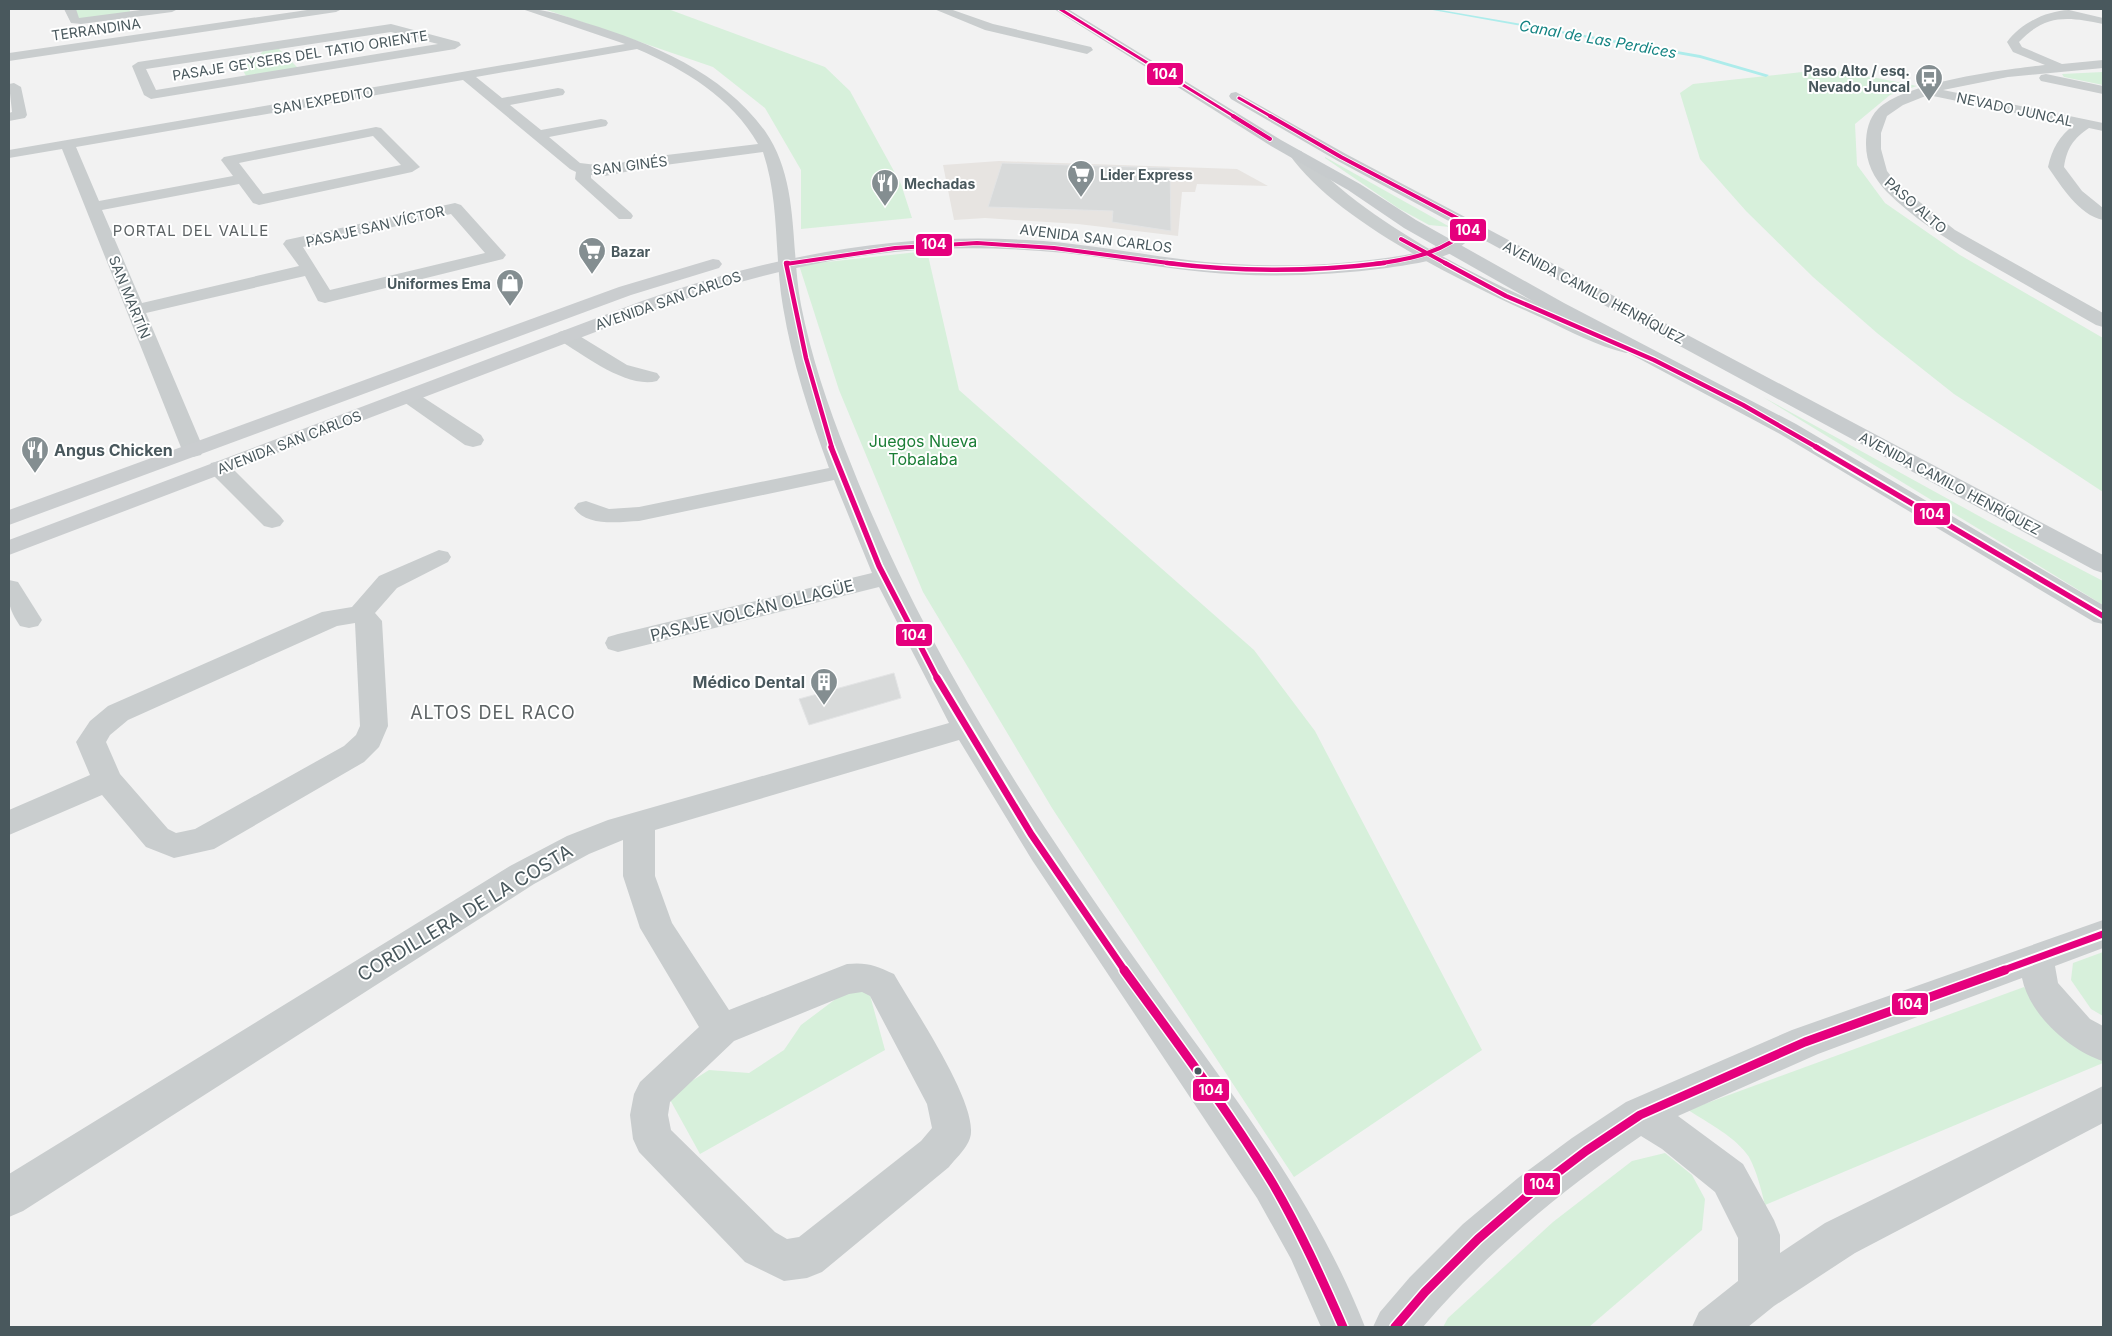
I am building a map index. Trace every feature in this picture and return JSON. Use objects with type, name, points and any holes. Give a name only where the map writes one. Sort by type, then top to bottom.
[{"type":"main road","name":"AVENIDA CAMILO HENRÍQUEZ","points":[[1060,9],[1296,154],[1451,246],[1557,307],[1788,429],[2103,616]]},
{"type":"main road","name":"AVENIDA CAMILO HENRÍQUEZ","points":[[1223,88],[1341,157],[2103,565]]},
{"type":"main road","name":"AVENIDA SAN CARLOS","points":[[780,254],[974,243],[1064,248],[1174,264],[1228,269],[1316,270],[1429,255],[1460,240],[1472,226]]},
{"type":"main road","name":"AVENIDA SAN CARLOS","points":[[9,548],[698,287],[780,254],[887,232],[992,228],[1062,231],[1190,249],[1256,253]]},
{"type":"main road","points":[[1377,245],[1407,242],[1451,246],[1495,257],[1608,319],[1672,346],[1747,374]]},
{"type":"main road","points":[[1309,252],[1319,262],[1320,266],[1316,270]]},
{"type":"main road","name":"AVENIDA SAN CARLOS","points":[[9,518],[625,291],[734,258]]},
{"type":"street","points":[[70,9],[75,20],[81,21],[137,11],[172,9]]},
{"type":"street","name":"TERRANDINA","points":[[9,57],[220,40],[336,9]]},
{"type":"street","points":[[528,9],[637,46],[691,72],[722,94],[748,118],[768,147],[781,185],[780,254],[803,352],[819,409],[842,472],[886,577],[921,648],[966,728],[1075,900],[1260,1166],[1292,1220],[1323,1281],[1343,1327]]},
{"type":"street","points":[[940,9],[989,27],[1087,50]]},
{"type":"street","points":[[2061,68],[2017,49],[2013,42],[2019,33],[2055,16],[2065,14],[2103,21]]},
{"type":"street","name":"PASAJE GEYSERS DEL TATIO ORIENTE","points":[[220,40],[138,66],[151,95],[455,45],[391,28],[283,44]]},
{"type":"street","points":[[220,40],[283,44],[308,69]]},
{"type":"street","points":[[220,40],[244,80]]},
{"type":"street","name":"SAN EXPEDITO","points":[[9,154],[637,46]]},
{"type":"street","name":"PASO ALTO","points":[[2103,64],[2015,72],[1951,83],[1899,101],[1883,112],[1876,120],[1874,148],[1878,170],[1884,178],[1949,234],[2103,321]]},
{"type":"street","points":[[2015,72],[2103,90]]},
{"type":"street","name":"SAN GINÉS","points":[[465,75],[575,166],[585,170],[605,171],[650,162],[768,147]]},
{"type":"street","points":[[9,88],[14,87],[20,115],[9,116]]},
{"type":"street","name":"NEVADO JUNCAL","points":[[1927,91],[2103,127]]},
{"type":"street","points":[[499,103],[558,92]]},
{"type":"street","points":[[538,136],[601,123]]},
{"type":"street","points":[[2086,124],[2066,137],[2058,152],[2056,167],[2070,187],[2090,207],[2103,215]]},
{"type":"street","points":[[376,131],[412,167],[259,200],[243,179],[229,160],[376,131]]},
{"type":"street","name":"SAN MARTÍN","points":[[67,144],[193,450]]},
{"type":"street","name":"AVENIDA CAMILO HENRÍQUEZ","points":[[1296,154],[1337,196],[1429,255],[1542,312],[1644,354]]},
{"type":"street","points":[[585,170],[583,179],[625,216]]},
{"type":"street","points":[[93,207],[243,179]]},
{"type":"street","name":"PASAJE SAN VÍCTOR","points":[[454,208],[497,255],[324,297],[310,269],[292,244],[454,208]]},
{"type":"street","name":"PASAJE SAN VÍCTOR","points":[[135,310],[310,269]]},
{"type":"street","points":[[566,336],[620,369],[650,377]]},
{"type":"street","points":[[408,396],[473,440]]},
{"type":"street","points":[[219,468],[272,521]]},
{"type":"street","points":[[586,508],[607,516],[639,514],[842,472]]},
{"type":"street","points":[[360,614],[369,621],[374,726],[369,740],[354,754],[203,840],[174,846],[157,838],[107,780],[91,742],[100,728],[118,713],[331,618],[360,614],[388,582],[439,557]]},
{"type":"street","name":"PASAJE VOLCÁN OLLAGÜE","points":[[618,643],[886,577]]},
{"type":"street","points":[[9,588],[29,620]]},
{"type":"street","name":"CORDILLERA DE LA COSTA","points":[[9,1197],[522,875],[578,845],[639,823],[966,728]]},
{"type":"street","points":[[9,823],[107,780]]},
{"type":"street","points":[[639,823],[639,876],[657,928],[721,1030]]},
{"type":"street","points":[[1395,1327],[1425,1292],[1478,1239],[1532,1192],[1586,1151],[1640,1115],[1805,1042],[2103,934]]},
{"type":"street","points":[[2036,959],[2042,989],[2077,1030],[2103,1045]]},
{"type":"street","points":[[865,977],[882,985],[946,1101],[952,1133],[935,1154],[807,1256],[784,1260],[760,1247],[653,1139],[649,1115],[653,1094],[721,1030],[847,979],[865,977]]},
{"type":"street","points":[[1714,1327],[1759,1291],[1840,1238],[2103,1104]]},
{"type":"street","points":[[1640,1115],[1676,1136],[1729,1178],[1760,1235],[1759,1291]]},
{"type":"shaded area","name":"Lider Express","points":[[999,161],[1237,169],[1268,186],[1197,184],[1195,192],[1182,192],[1178,236],[1078,224],[985,218],[954,220],[943,165]]},
{"type":"green space","points":[[75,9],[129,9],[131,13],[78,20]]},
{"type":"green space","points":[[544,9],[668,9],[825,67],[850,91],[901,184],[912,218],[801,229],[801,170],[765,108],[713,67]]},
{"type":"green space","points":[[278,48],[298,68],[246,76],[237,59],[259,55],[264,50]]},
{"type":"green space","points":[[1820,70],[1847,72],[1917,86],[1890,95],[1855,124],[1857,165],[1885,203],[1960,255],[2103,338],[2103,492],[1954,394],[1877,333],[1813,277],[1746,211],[1700,159],[1680,93],[1693,84]]},
{"type":"green space","points":[[2103,72],[2103,85],[2064,77],[2062,74]]},
{"type":"green space","points":[[1325,158],[1450,227],[1429,225],[1398,208]]},
{"type":"green space","name":"Juegos Nueva Tobalaba","points":[[927,251],[959,390],[1254,650],[1315,731],[1482,1050],[1294,1177],[1052,808],[923,592],[839,390],[799,265]]},
{"type":"green space","points":[[1763,397],[1988,521],[2103,581],[2103,605]]},
{"type":"green space","points":[[2103,952],[2103,1016],[2091,1009],[2071,980],[2073,963]]},
{"type":"green space","points":[[865,977],[885,1050],[700,1154],[668,1096],[709,1070],[749,1073],[784,1050],[801,1025]]},
{"type":"green space","points":[[2024,987],[2037,1006],[2080,1048],[2103,1058],[2103,1063],[1765,1205],[1754,1169],[1744,1150],[1721,1131],[1688,1110]]},
{"type":"green space","points":[[1665,1153],[1692,1175],[1705,1199],[1702,1230],[1589,1327],[1443,1327],[1448,1318],[1553,1222],[1632,1161]]},
{"type":"building","name":"Lider Express","points":[[1002,163],[1170,168],[1171,231],[1112,222],[1113,211],[988,207]]},
{"type":"building","points":[[894,673],[901,698],[809,725],[799,699]]},
{"type":"waterway","name":"Canal de Las Perdices","points":[[1429,9],[1700,57],[1766,75]]},
{"type":"transit line","name":"104","points":[[1060,9],[1270,139]]},
{"type":"transit line","name":"104","points":[[1239,98],[1341,157],[1472,226],[1450,245],[1423,256],[1325,269],[1223,269],[1054,248],[977,243],[922,245],[840,254],[786,263],[812,382],[825,429],[855,510],[879,566],[906,621],[966,729],[1031,834],[1091,923],[1249,1146],[1292,1220],[1343,1327]]},
{"type":"transit line","name":"104","points":[[1401,239],[1506,296],[1654,360],[1743,405],[1898,494],[2103,616]]},
{"type":"transit line","name":"104","points":[[1395,1327],[1425,1292],[1478,1239],[1532,1192],[1586,1151],[1640,1115],[1805,1042],[2103,934]]},
{"type":"place","name":"Paso Alto / esq. Nevado Juncal","points":[[1929,102]]},
{"type":"place","name":"Lider Express","points":[[1081,198]]},
{"type":"place","name":"Mechadas","points":[[885,207]]},
{"type":"place","name":"Bazar","points":[[592,275]]},
{"type":"place","name":"Uniformes Ema","points":[[510,307]]},
{"type":"place","name":"Angus Chicken","points":[[35,474]]},
{"type":"place","name":"Médico Dental","points":[[824,706]]},
{"type":"district","name":"PORTAL DEL VALLE","points":[[191,230]]},
{"type":"district","name":"ALTOS DEL RACO","points":[[493,712]]}]
